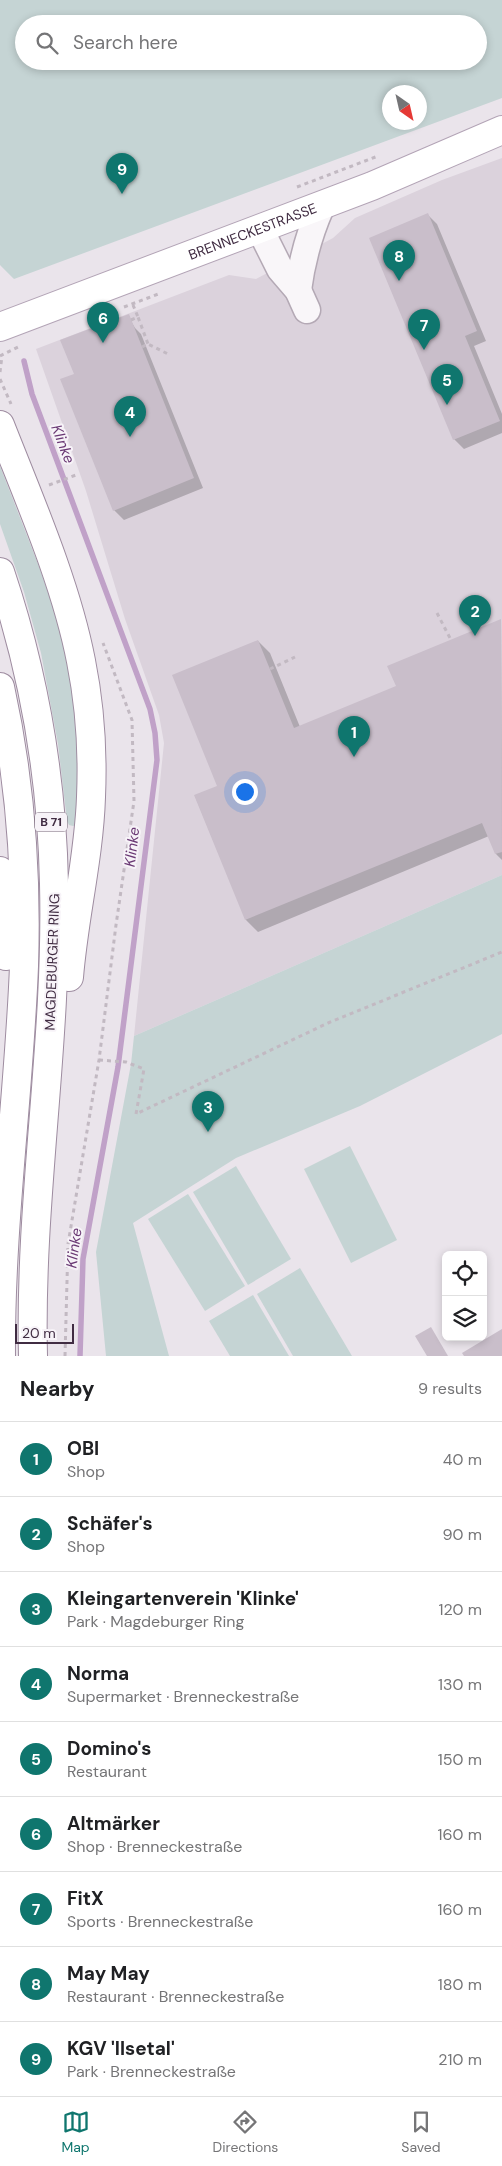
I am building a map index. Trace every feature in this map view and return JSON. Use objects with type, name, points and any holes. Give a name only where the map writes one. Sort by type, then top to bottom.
[{"type":"main road","name":"BRENNECKESTRASSE","points":[[0,327],[320,207],[502,130]]},
{"type":"main road","points":[[0,425],[67,604],[81,660],[90,728],[92,774],[89,837],[71,953],[63,1042],[47,1077]]},
{"type":"main road","name":"MAGDEBURGER RING","points":[[0,572],[21,640],[31,684],[51,816],[54,920],[47,1077],[34,1258],[33,1356]]},
{"type":"main road","name":"MAGDEBURGER RING","points":[[0,687],[15,781],[24,896],[24,966],[2,1257],[1,1356]]},
{"type":"main road","points":[[0,871],[6,948],[3,1068],[15,1095]]},
{"type":"lane","points":[[260,230],[280,269],[303,300],[302,260],[309,234],[320,207]]},
{"type":"path","points":[[133,304],[148,344],[170,355]]},
{"type":"path","points":[[131,320],[138,317]]},
{"type":"path","points":[[142,347],[148,344]]},
{"type":"path","points":[[0,372],[2,356]]},
{"type":"path","points":[[52,484],[76,475]]},
{"type":"path","points":[[437,613],[450,640]]},
{"type":"path","points":[[270,669],[295,657]]},
{"type":"path","points":[[99,1060],[126,1062],[144,1069],[136,1114],[328,1023],[502,952]]},
{"type":"shaded area","points":[[0,0],[502,0],[502,98],[427,126],[427,85],[382,85],[382,130],[416,130],[14,279],[0,265]]},
{"type":"shaded area","points":[[502,158],[502,875],[134,1036],[164,743],[159,715],[125,619],[86,491],[36,349],[229,275],[256,279],[333,238],[355,218],[442,180]]},
{"type":"shaded area","points":[[0,466],[40,569],[70,658],[80,720],[77,825],[73,826],[69,825],[67,821],[58,744],[41,653],[24,592],[0,524]]},
{"type":"shaded area","points":[[502,875],[502,1034],[360,1106],[236,1158],[133,1223],[169,1356],[106,1356],[96,1252],[131,1064],[134,1036]]},
{"type":"shaded area","points":[[350,1146],[397,1240],[351,1263],[304,1169]]},
{"type":"shaded area","points":[[236,1166],[291,1259],[248,1285],[193,1192]]},
{"type":"shaded area","points":[[188,1194],[245,1286],[205,1311],[148,1219]]},
{"type":"shaded area","points":[[300,1268],[352,1356],[293,1356],[257,1294]]},
{"type":"shaded area","points":[[253,1295],[289,1356],[230,1356],[209,1321]]},
{"type":"building","points":[[428,213],[477,331],[465,336],[500,421],[453,440],[369,238]]},
{"type":"building","points":[[129,314],[194,478],[113,511],[60,379],[74,374],[60,340]]},
{"type":"building","points":[[501,619],[502,852],[495,854],[482,823],[245,920],[194,795],[217,786],[172,675],[258,640],[294,728],[396,686],[387,666]]},
{"type":"building","points":[[431,1327],[448,1356],[427,1356],[415,1336]]},
{"type":"building","points":[[502,1329],[502,1356],[464,1356],[462,1353],[482,1341],[487,1341],[487,1338]]},
{"type":"waterway","name":"Klinke","points":[[24,361],[32,394],[150,709],[155,733],[157,760],[118,1067],[83,1259],[80,1356]]},
{"type":"place","name":"KGV 'Ilsetal'","points":[[122,194]]},
{"type":"place","name":"May May","points":[[399,281]]},
{"type":"place","name":"Altmärker","points":[[103,343]]},
{"type":"place","name":"FitX","points":[[424,350]]},
{"type":"place","name":"Domino's","points":[[447,405]]},
{"type":"place","name":"Norma","points":[[130,437]]},
{"type":"place","name":"Schäfer's","points":[[475,636]]},
{"type":"place","name":"OBI","points":[[354,757]]},
{"type":"place","name":"Kleingartenverein 'Klinke'","points":[[208,1132]]}]
